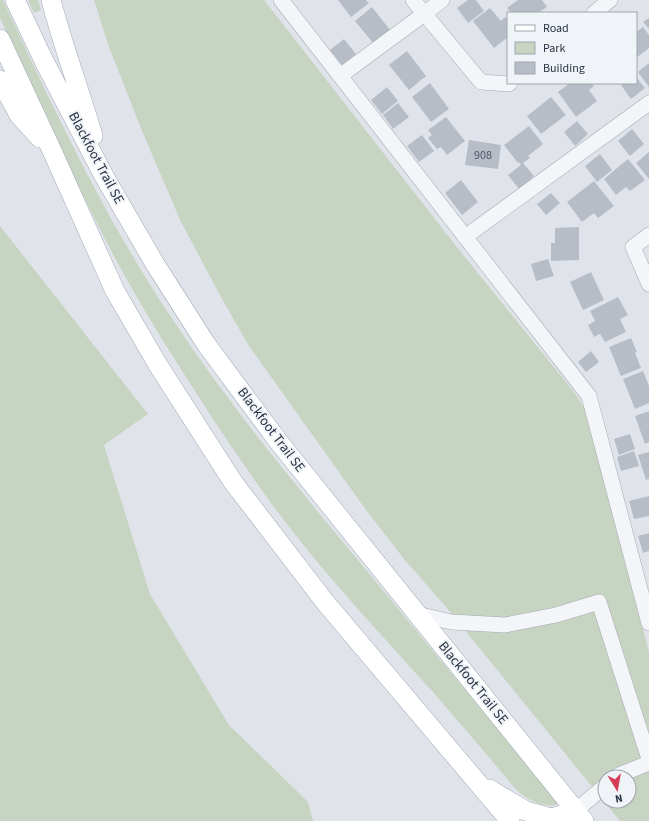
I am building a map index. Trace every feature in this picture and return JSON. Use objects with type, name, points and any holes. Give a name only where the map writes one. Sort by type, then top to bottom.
[{"type":"main road","name":"Blackfoot Trail SE","points":[[15,0],[45,63],[104,176],[155,264],[206,344],[278,441],[580,816]]},
{"type":"main road","points":[[51,0],[104,176]]},
{"type":"main road","points":[[0,39],[115,291],[158,365],[233,482],[325,602],[510,821]]},
{"type":"main road","points":[[0,80],[19,115],[53,153]]},
{"type":"main road","points":[[476,782],[526,811],[551,818],[580,816]]},
{"type":"street","points":[[281,0],[589,396],[649,623]]},
{"type":"street","points":[[413,0],[481,82],[507,84]]},
{"type":"street","points":[[340,76],[442,0]]},
{"type":"street","points":[[595,12],[610,0]]},
{"type":"street","points":[[465,237],[649,103]]},
{"type":"street","points":[[649,234],[633,247],[649,284]]},
{"type":"street","points":[[417,614],[452,622],[505,625],[556,615],[599,602],[649,759]]},
{"type":"street","points":[[634,769],[649,763]]},
{"type":"street","points":[[580,816],[597,796]]},
{"type":"green space","points":[[0,0],[3,0],[85,171],[141,269],[192,349],[284,471],[558,802],[558,804],[549,806],[534,802],[524,797],[514,787],[432,691],[311,555],[243,464],[204,406],[164,342],[115,258],[70,169],[0,18]]},
{"type":"green space","points":[[28,0],[38,0],[41,10],[34,13]]},
{"type":"green space","points":[[94,0],[264,0],[456,246],[574,392],[584,407],[594,439],[649,652],[649,821],[620,821],[610,809],[637,809],[637,769],[597,769],[597,793],[446,607],[404,559],[366,510],[249,346],[181,222],[142,131],[109,47]]},
{"type":"green space","points":[[0,226],[148,414],[104,445],[150,594],[229,725],[308,802],[313,821],[0,821]]},
{"type":"building","points":[[338,0],[366,0],[369,3],[351,17]]},
{"type":"building","points":[[468,0],[476,0],[484,11],[468,23],[457,8]]},
{"type":"building","points":[[518,0],[542,0],[547,7],[540,12],[510,12],[507,8]]},
{"type":"building","points":[[372,7],[390,30],[373,43],[355,21]]},
{"type":"building","points":[[490,8],[501,21],[505,17],[507,19],[507,38],[494,48],[473,21]]},
{"type":"building","points":[[649,18],[649,29],[643,22]]},
{"type":"building","points":[[643,27],[649,35],[649,48],[637,57],[637,31]]},
{"type":"building","points":[[344,39],[356,54],[342,65],[330,50]]},
{"type":"building","points":[[407,51],[426,76],[409,90],[389,65]]},
{"type":"building","points":[[649,63],[649,87],[638,72]]},
{"type":"building","points":[[637,78],[645,88],[631,99],[621,85],[637,84]]},
{"type":"building","points":[[430,83],[449,109],[431,122],[412,97]]},
{"type":"building","points":[[569,84],[593,84],[594,86],[589,90],[597,101],[576,117],[558,92]]},
{"type":"building","points":[[387,87],[398,101],[382,114],[371,100]]},
{"type":"building","points":[[551,97],[566,115],[541,134],[527,116]]},
{"type":"building","points":[[398,103],[409,117],[393,129],[383,115]]},
{"type":"building","points":[[446,117],[465,141],[447,155],[441,147],[437,149],[428,138],[432,135],[428,130]]},
{"type":"building","points":[[577,121],[588,134],[575,146],[564,132]]},
{"type":"building","points":[[529,126],[543,144],[528,156],[530,158],[523,163],[534,176],[519,189],[508,175],[521,165],[504,145]]},
{"type":"building","points":[[632,129],[644,144],[630,156],[618,141]]},
{"type":"building","points":[[422,135],[434,151],[419,162],[407,146]]},
{"type":"building","points":[[469,140],[501,145],[498,169],[465,165]]},
{"type":"building","points":[[649,152],[649,179],[636,163]]},
{"type":"building","points":[[600,154],[612,170],[597,182],[585,166]]},
{"type":"building","points":[[628,159],[645,180],[630,191],[626,187],[616,195],[604,179]]},
{"type":"building","points":[[461,180],[478,202],[462,215],[445,193]]},
{"type":"building","points":[[594,181],[614,206],[598,218],[594,213],[582,222],[567,202]]},
{"type":"building","points":[[551,193],[560,203],[546,215],[537,204]]},
{"type":"building","points":[[579,227],[579,260],[551,261],[551,243],[555,243],[555,228]]},
{"type":"building","points":[[548,259],[554,276],[536,281],[531,264]]},
{"type":"building","points":[[591,272],[604,300],[583,310],[570,282]]},
{"type":"building","points":[[618,297],[628,315],[620,319],[626,332],[605,342],[600,334],[594,337],[588,325],[595,321],[590,311]]},
{"type":"building","points":[[631,338],[637,352],[635,353],[641,368],[621,376],[609,347]]},
{"type":"building","points":[[591,351],[599,362],[586,372],[578,362]]},
{"type":"building","points":[[643,371],[649,386],[649,403],[635,409],[623,379]]},
{"type":"building","points":[[649,411],[649,442],[645,444],[635,416]]},
{"type":"building","points":[[630,434],[635,449],[619,455],[614,439]]},
{"type":"building","points":[[634,451],[639,466],[621,471],[617,457]]},
{"type":"building","points":[[649,452],[649,479],[646,480],[638,455]]},
{"type":"building","points":[[649,496],[649,516],[634,519],[629,501]]},
{"type":"building","points":[[649,533],[649,551],[643,553],[638,536]]}]
